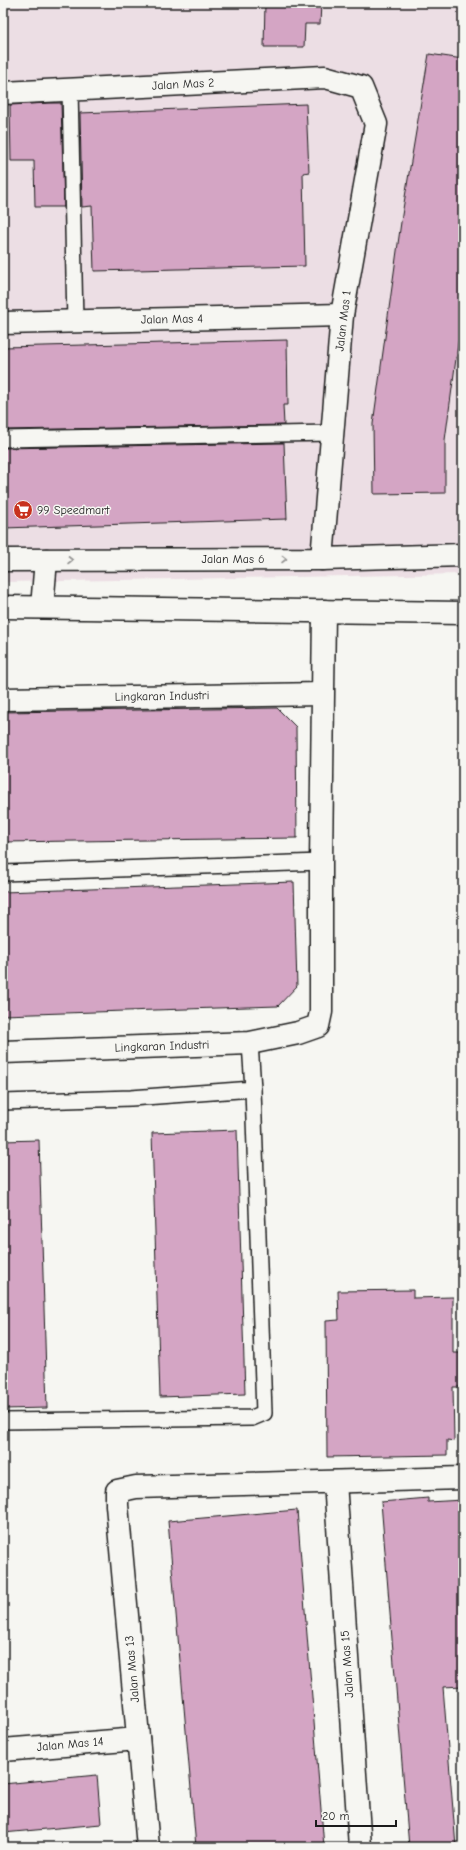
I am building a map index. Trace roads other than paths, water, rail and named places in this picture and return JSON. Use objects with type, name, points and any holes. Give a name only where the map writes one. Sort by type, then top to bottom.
[{"type":"street","name":"Jalan Mas 2","points":[[3,93],[325,77],[361,88]]},
{"type":"street","name":"Jalan Mas 1","points":[[322,559],[342,315],[376,124],[361,88]]},
{"type":"street","name":"Jalan Mas 4","points":[[3,323],[342,315]]},
{"type":"street","name":"Jalan Mas 6","points":[[3,560],[322,559],[463,555]]},
{"type":"street","points":[[42,607],[46,560]]},
{"type":"street","points":[[3,607],[463,613]]},
{"type":"street","points":[[320,862],[324,611]]},
{"type":"street","name":"Lingkaran Industri","points":[[3,699],[322,694]]},
{"type":"street","name":"Lingkaran Industri","points":[[3,1052],[250,1043],[298,1033],[318,1026],[321,1012],[320,862]]},
{"type":"street","points":[[335,1482],[463,1478]]},
{"type":"street","name":"Jalan Mas 13","points":[[148,1847],[117,1505],[117,1491],[136,1487],[335,1482]]},
{"type":"street","name":"Jalan Mas 15","points":[[335,1482],[360,1847]]},
{"type":"street","name":"Jalan Mas 14","points":[[3,1750],[138,1739]]},
{"type":"lane","points":[[70,89],[75,322]]},
{"type":"lane","points":[[3,439],[332,433]]},
{"type":"lane","points":[[3,873],[320,862]]},
{"type":"lane","points":[[3,1421],[252,1418],[264,1413],[253,1089],[250,1043]]},
{"type":"lane","points":[[3,1102],[131,1098],[253,1089]]},
{"type":"place","name":"99 Speedmart","points":[[23,510]]}]
